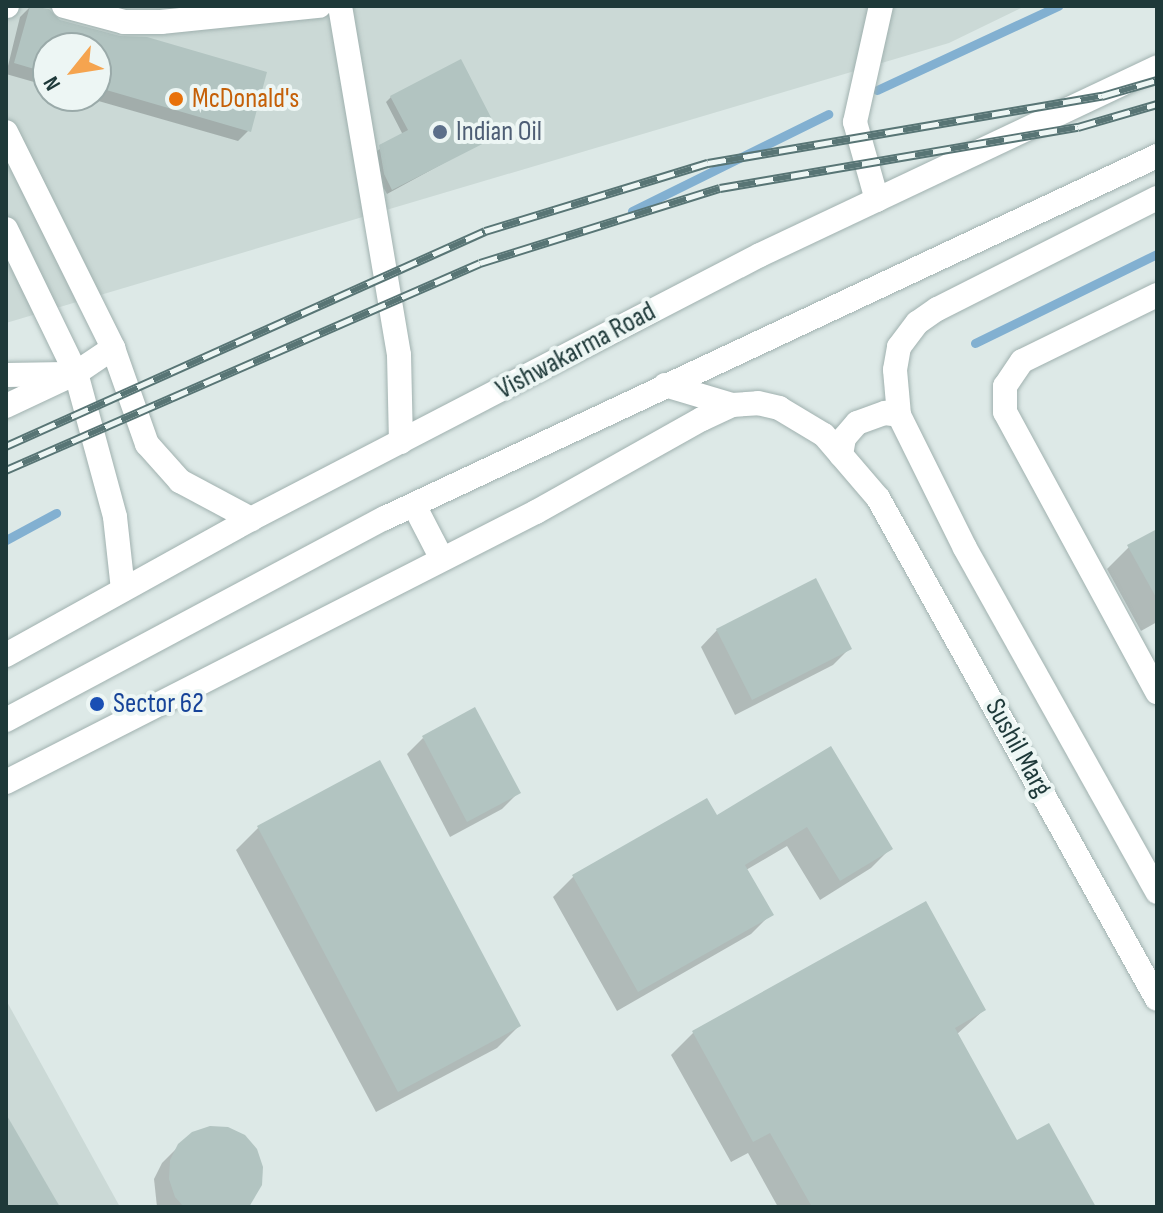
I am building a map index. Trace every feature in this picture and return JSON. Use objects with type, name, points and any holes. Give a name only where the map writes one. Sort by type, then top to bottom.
[{"type":"street","points":[[64,6],[161,22],[319,6]]},
{"type":"street","points":[[340,6],[399,355],[401,442]]},
{"type":"street","points":[[877,200],[855,122],[881,6]]},
{"type":"street","name":"Vishwakarma Road","points":[[6,655],[251,519],[760,255],[1157,67]]},
{"type":"street","points":[[6,132],[113,348],[147,444],[160,462],[201,495],[251,519]]},
{"type":"street","points":[[6,720],[414,505],[1157,156]]},
{"type":"street","points":[[841,455],[844,438],[857,423],[885,413],[899,415],[895,370],[899,347],[917,323],[937,309],[1157,198]]},
{"type":"street","points":[[6,229],[76,373],[115,517],[123,590]]},
{"type":"street","points":[[1157,295],[1022,361],[1005,386],[1005,412],[1148,652],[1157,692]]},
{"type":"street","points":[[6,406],[76,373],[113,348]]},
{"type":"street","points":[[6,375],[76,373]]},
{"type":"street","points":[[665,385],[732,405]]},
{"type":"street","name":"Sushil Marg","points":[[732,405],[758,403],[779,408],[824,435],[878,498],[1157,999]]},
{"type":"street","points":[[6,782],[442,559],[732,405]]},
{"type":"street","name":"Sushil Marg","points":[[899,415],[965,548],[1157,892]]},
{"type":"street","points":[[414,505],[442,559]]},
{"type":"shaded area","points":[[6,6],[1025,6],[949,43],[6,323]]},
{"type":"shaded area","points":[[6,1000],[120,1207],[6,1207]]},
{"type":"building","points":[[30,6],[49,9],[60,20],[105,32],[32,32],[32,68],[14,63]]},
{"type":"building","points":[[112,34],[147,37],[267,72],[251,132],[112,92]]},
{"type":"building","points":[[461,59],[500,135],[392,190],[384,174],[379,145],[408,130],[390,96]]},
{"type":"building","points":[[1157,529],[1157,599],[1127,545]]},
{"type":"building","points":[[816,578],[852,649],[752,700],[716,629]]},
{"type":"building","points":[[475,707],[521,793],[467,822],[422,736]]},
{"type":"building","points":[[831,746],[893,849],[840,881],[807,827],[745,865],[774,915],[638,992],[572,875],[707,798],[717,815]]},
{"type":"building","points":[[380,760],[521,1026],[398,1092],[257,826]]},
{"type":"building","points":[[926,901],[986,1010],[955,1028],[1017,1140],[1049,1123],[1096,1207],[812,1207],[770,1133],[753,1142],[692,1031]]},
{"type":"building","points":[[6,1114],[60,1207],[6,1207]]},
{"type":"building","points":[[210,1126],[228,1127],[245,1135],[257,1149],[263,1167],[262,1185],[249,1207],[184,1207],[175,1197],[169,1179],[170,1160],[178,1144],[192,1132]]},
{"type":"waterway","points":[[877,90],[1058,6]]},
{"type":"waterway","points":[[632,211],[828,114]]},
{"type":"waterway","points":[[975,343],[1157,254]]},
{"type":"waterway","points":[[6,540],[56,513]]},
{"type":"railway","points":[[6,446],[485,231],[708,163],[1102,96],[1157,80]]},
{"type":"railway","points":[[6,470],[480,263],[720,188],[1078,127],[1157,104]]},
{"type":"place","name":"McDonald's","points":[[176,99]]},
{"type":"place","name":"Indian Oil","points":[[440,132]]},
{"type":"place","name":"Sector 62","points":[[97,704]]}]
